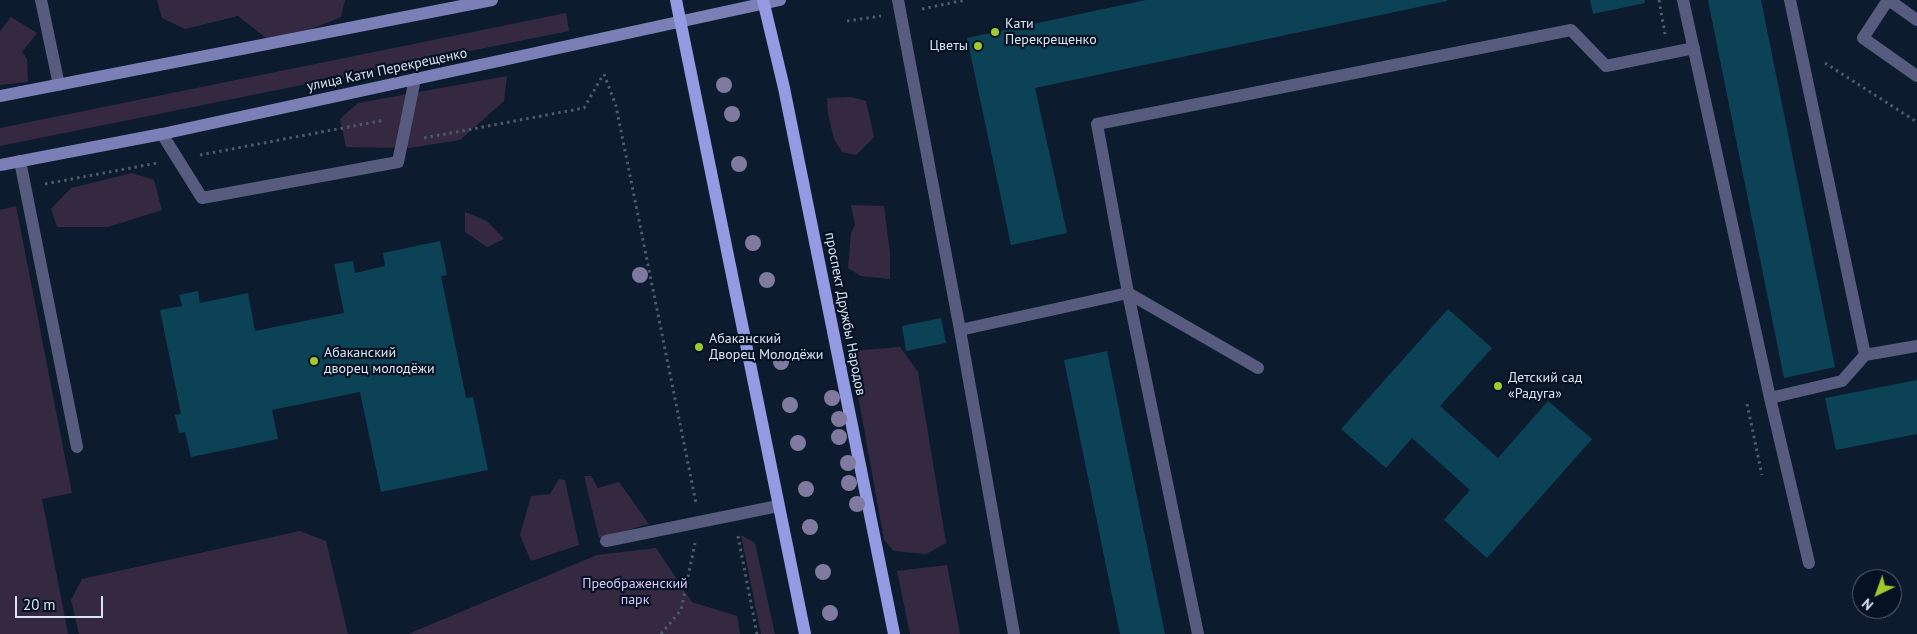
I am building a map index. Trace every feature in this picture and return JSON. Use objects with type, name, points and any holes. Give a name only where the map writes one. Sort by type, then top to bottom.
[{"type":"main road","points":[[676,0],[778,506],[806,634]]},
{"type":"main road","name":"проспект Дружбы Народов","points":[[764,1],[784,88],[894,634]]},
{"type":"street","points":[[0,96],[492,0]]},
{"type":"street","name":"улица Кати Перекрещенко","points":[[0,166],[162,134],[681,21],[764,1],[780,0]]},
{"type":"lane","points":[[41,0],[59,85]]},
{"type":"lane","points":[[898,0],[960,330],[1014,634]]},
{"type":"lane","points":[[1683,0],[1770,398],[1809,563]]},
{"type":"lane","points":[[1790,0],[1802,48],[1865,355]]},
{"type":"lane","points":[[1917,20],[1888,0],[1863,38],[1917,76]]},
{"type":"lane","points":[[1198,634],[1128,293],[1097,124],[1571,30],[1606,66],[1694,48]]},
{"type":"lane","points":[[162,134],[202,198],[398,162],[415,79]]},
{"type":"lane","points":[[20,161],[77,447]]},
{"type":"lane","points":[[960,330],[1128,293],[1258,368]]},
{"type":"lane","points":[[1770,398],[1842,381],[1865,355],[1917,346]]},
{"type":"lane","points":[[606,541],[778,506]]},
{"type":"path","points":[[1802,48],[1917,122]]},
{"type":"path","points":[[402,142],[584,108],[604,74],[616,106],[700,522],[681,610],[661,634]]},
{"type":"path","points":[[25,188],[408,115]]},
{"type":"path","points":[[734,515],[757,634]]},
{"type":"green space","points":[[157,0],[345,0],[341,17],[304,32],[266,38],[238,16],[185,29],[162,18]]},
{"type":"green space","points":[[566,13],[569,31],[0,146],[0,128]]},
{"type":"green space","points":[[11,17],[37,33],[22,52],[27,59],[28,82],[0,85],[0,31]]},
{"type":"green space","points":[[507,76],[504,101],[460,140],[409,148],[346,147],[340,119],[358,103]]},
{"type":"green space","points":[[851,97],[866,101],[874,137],[856,155],[842,152],[834,139],[828,114],[827,98]]},
{"type":"green space","points":[[132,173],[154,180],[162,210],[108,227],[57,227],[51,209],[71,188]]},
{"type":"green space","points":[[851,205],[884,206],[890,253],[890,279],[861,276],[848,268],[851,233],[855,225]]},
{"type":"green space","points":[[16,206],[72,493],[42,499],[68,634],[0,634],[0,210]]},
{"type":"green space","points":[[465,212],[487,221],[504,239],[487,247],[465,232]]},
{"type":"green space","points":[[900,347],[918,372],[946,543],[926,554],[894,551],[884,540],[850,351]]},
{"type":"green space","points":[[584,476],[591,476],[598,488],[619,482],[649,524],[599,538]]},
{"type":"green space","points":[[559,479],[565,480],[579,545],[531,561],[520,535],[531,496],[550,494]]},
{"type":"green space","points":[[300,531],[326,541],[348,634],[79,634],[71,600],[82,579]]},
{"type":"green space","points":[[741,535],[755,543],[775,634],[761,634]]},
{"type":"green space","name":"Преображенский парк","points":[[656,548],[692,602],[737,616],[740,634],[408,634],[597,555]]},
{"type":"green space","points":[[947,565],[960,634],[910,634],[897,571]]},
{"type":"building","points":[[1146,0],[1447,1],[1035,88],[1067,233],[1011,245],[967,38]]},
{"type":"building","points":[[1590,0],[1644,0],[1645,3],[1593,14]]},
{"type":"building","points":[[1708,0],[1761,0],[1835,367],[1784,378]]},
{"type":"building","name":"Абаканский дворец молодёжи","points":[[440,241],[447,275],[441,276],[466,398],[473,397],[488,470],[381,492],[360,392],[272,410],[278,439],[191,457],[185,432],[179,433],[175,415],[181,414],[160,310],[182,306],[179,295],[198,291],[200,303],[248,293],[255,331],[344,313],[334,264],[353,261],[355,273],[385,266],[383,253]]},
{"type":"building","points":[[1448,309],[1492,348],[1440,406],[1498,458],[1548,401],[1592,439],[1487,558],[1444,520],[1470,490],[1412,438],[1386,468],[1341,429]]},
{"type":"building","points":[[941,318],[946,343],[906,351],[902,326]]},
{"type":"building","points":[[1107,351],[1165,634],[1120,634],[1064,360]]},
{"type":"building","points":[[1917,380],[1917,434],[1836,450],[1825,398]]},
{"type":"place","name":"Кати Перекрещенко","points":[[995,32]]},
{"type":"place","name":"Цветы","points":[[978,46]]},
{"type":"place","name":"Абаканский Дворец Молодёжи","points":[[699,347]]},
{"type":"place","name":"Абаканский дворец молодёжи","points":[[314,361]]},
{"type":"place","name":"Детский сад «Радуга»","points":[[1498,386]]}]
